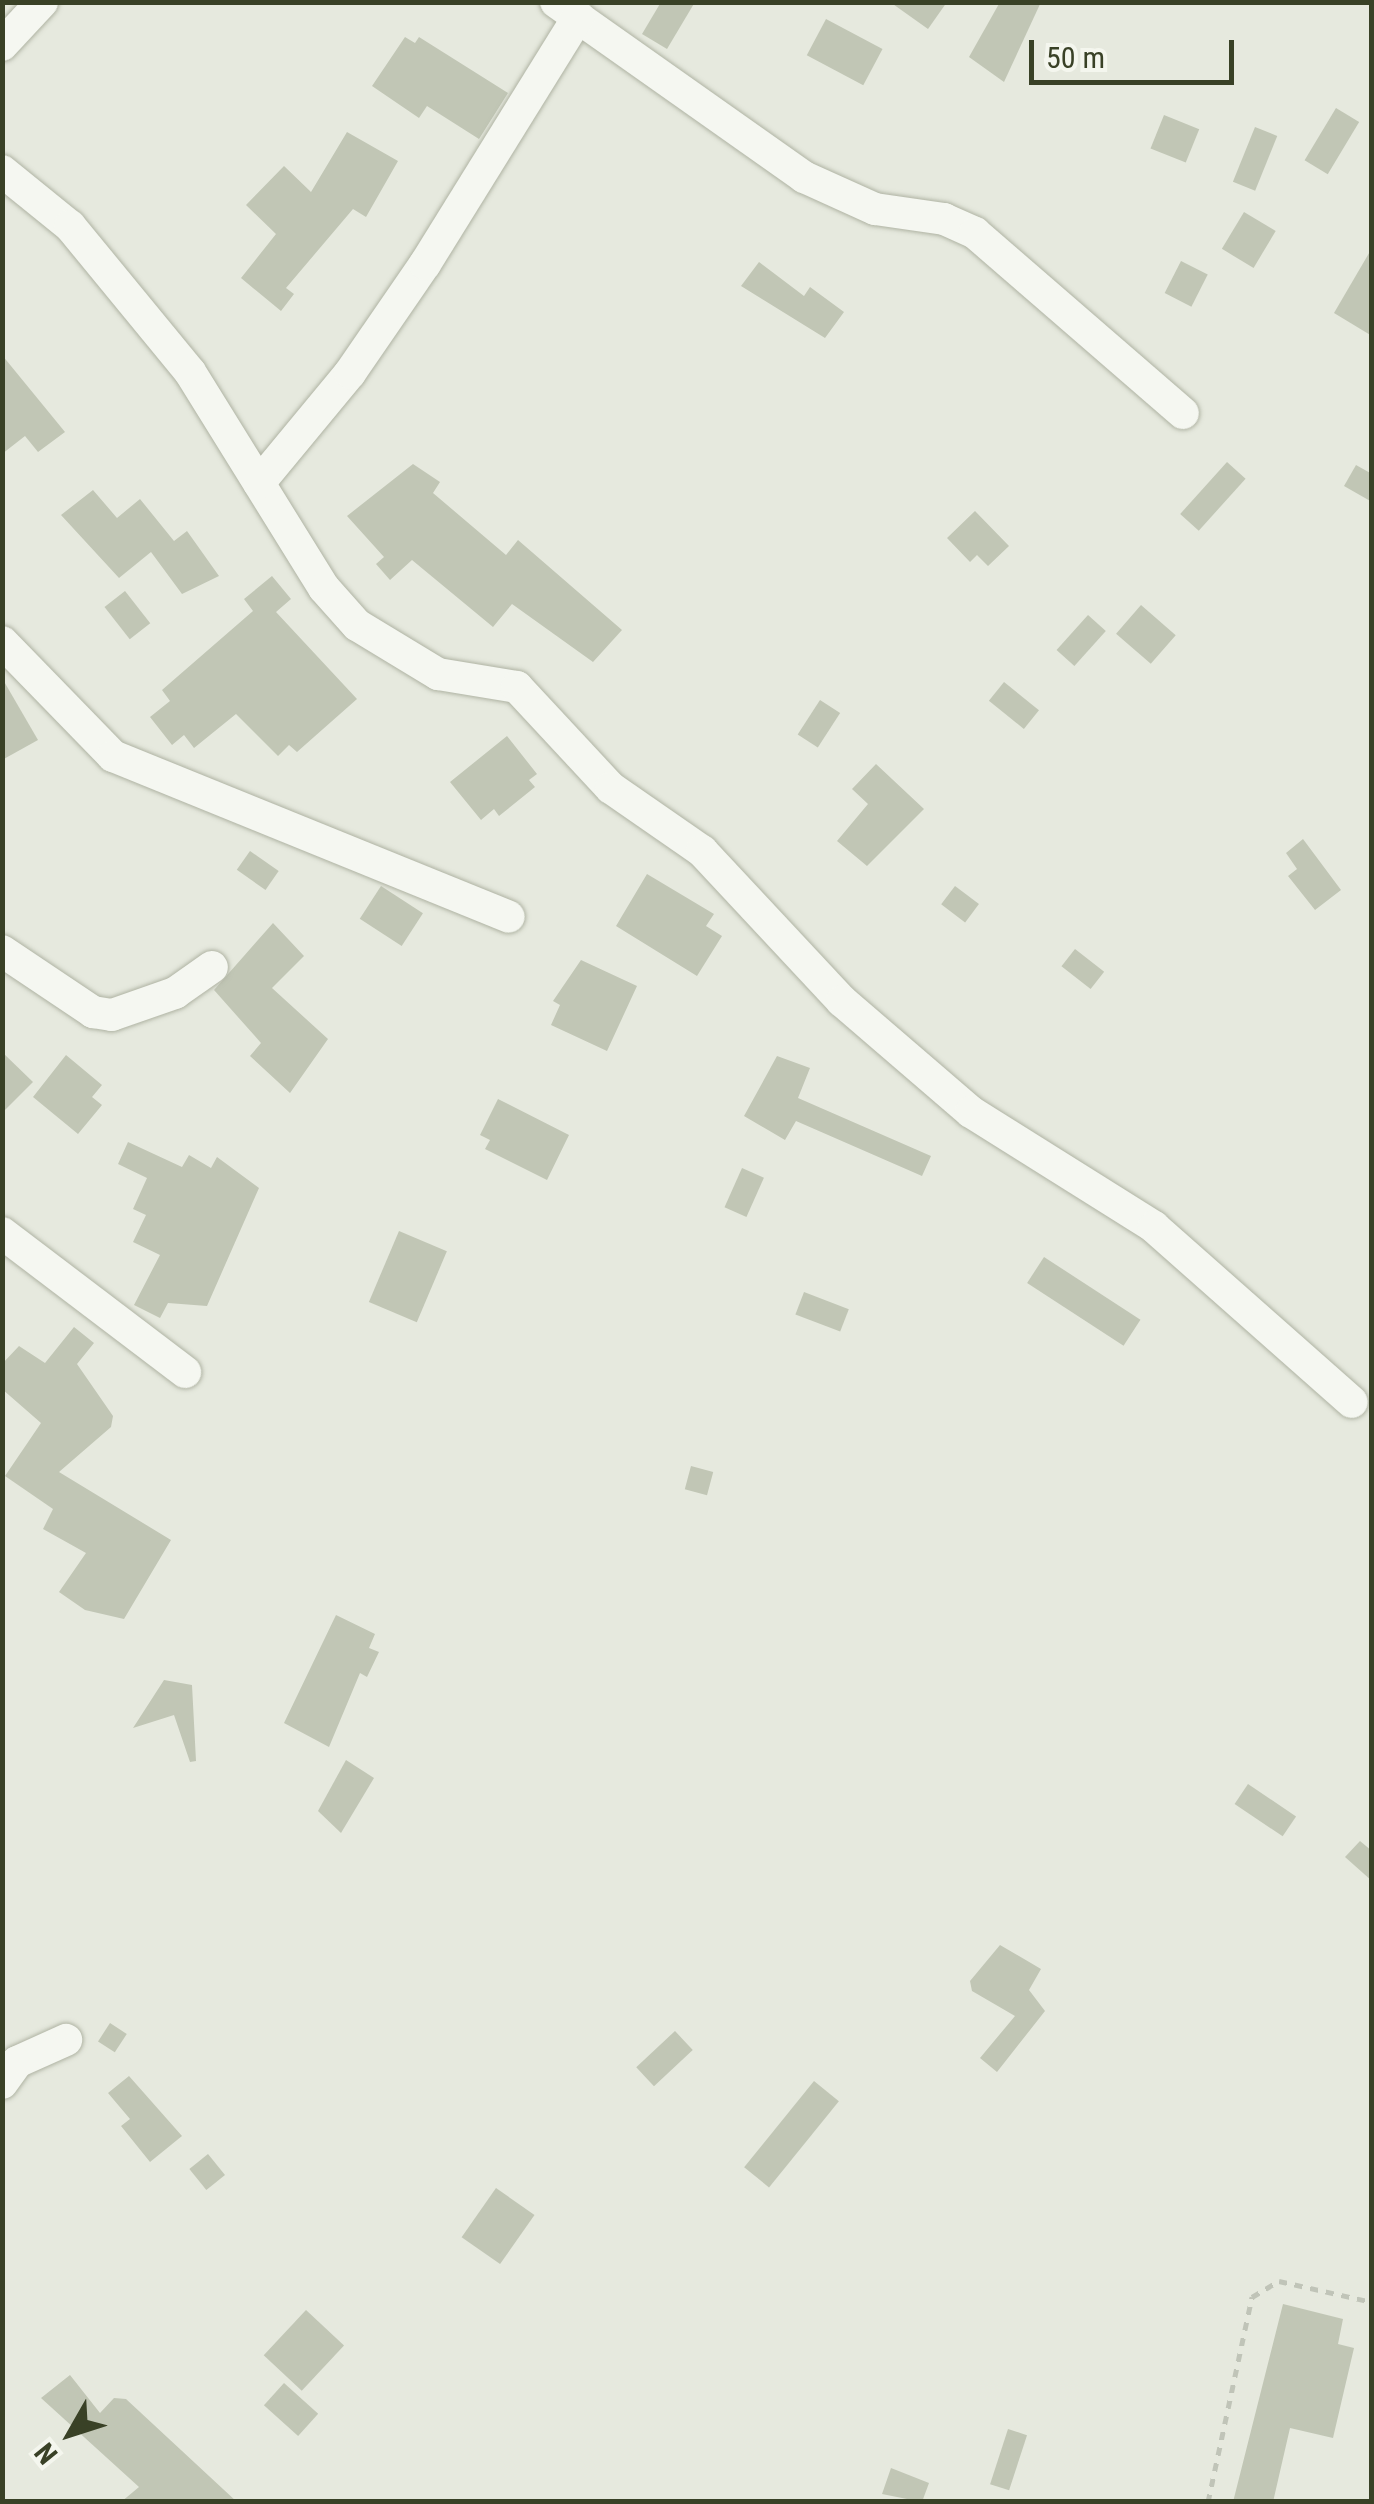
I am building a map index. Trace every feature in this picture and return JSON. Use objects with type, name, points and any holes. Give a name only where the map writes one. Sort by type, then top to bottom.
[{"type":"street","points":[[2,45],[42,2]]},
{"type":"street","points":[[258,483],[350,374],[425,264],[567,10],[804,177],[875,209],[944,219],[975,233],[1183,413]]},
{"type":"street","points":[[2,171],[70,226],[190,372],[258,483],[357,625],[438,674],[517,687],[611,788],[702,851],[856,1014],[971,1112],[1154,1227],[1352,1402]]},
{"type":"street","points":[[2,642],[113,756],[508,917]]},
{"type":"street","points":[[2,952],[93,1012],[112,1015],[174,993],[212,967]]},
{"type":"street","points":[[2,1233],[185,1372]]},
{"type":"street","points":[[2,2084],[26,2056],[66,2040]]},
{"type":"path","points":[[1208,2502],[1252,2297],[1280,2281],[1372,2302]]},
{"type":"building","points":[[661,2],[695,2],[667,49],[642,34]]},
{"type":"building","points":[[890,2],[947,2],[928,29]]},
{"type":"building","points":[[1000,2],[1041,2],[1004,82],[969,57]]},
{"type":"building","points":[[826,19],[883,49],[863,85],[807,55]]},
{"type":"building","points":[[405,37],[415,43],[419,37],[508,93],[479,139],[427,106],[419,118],[372,86]]},
{"type":"building","points":[[1336,108],[1359,122],[1328,174],[1305,160]]},
{"type":"building","points":[[1164,115],[1199,129],[1186,163],[1151,148]]},
{"type":"building","points":[[1255,127],[1277,136],[1255,191],[1233,182]]},
{"type":"building","points":[[347,132],[398,161],[366,217],[353,209],[286,288],[294,294],[281,311],[241,278],[276,234],[246,205],[284,166],[311,192]]},
{"type":"building","points":[[1244,212],[1276,231],[1254,268],[1222,249]]},
{"type":"building","points":[[1372,248],[1372,336],[1334,313]]},
{"type":"building","points":[[1181,261],[1208,275],[1191,307],[1165,293]]},
{"type":"building","points":[[759,262],[804,296],[810,287],[844,312],[825,338],[741,286]]},
{"type":"building","points":[[2,355],[65,432],[38,452],[25,436],[2,454]]},
{"type":"building","points":[[1227,462],[1246,479],[1199,531],[1180,514]]},
{"type":"building","points":[[413,464],[440,482],[433,493],[506,555],[518,540],[622,630],[593,662],[512,604],[493,627],[412,560],[390,580],[376,564],[384,557],[347,516]]},
{"type":"building","points":[[1356,465],[1372,474],[1372,502],[1344,486]]},
{"type":"building","points":[[93,490],[117,518],[140,499],[174,541],[187,531],[219,576],[182,594],[151,552],[119,578],[61,515]]},
{"type":"building","points":[[975,511],[1009,546],[988,566],[977,555],[970,562],[947,538]]},
{"type":"building","points":[[272,576],[291,599],[276,612],[357,699],[297,752],[289,745],[278,756],[236,714],[194,748],[184,735],[172,745],[150,717],[170,701],[162,690],[253,611],[244,599]]},
{"type":"building","points":[[125,591],[150,623],[130,639],[105,607]]},
{"type":"building","points":[[1141,605],[1176,635],[1151,664],[1116,634]]},
{"type":"building","points":[[1088,615],[1106,631],[1074,666],[1057,650]]},
{"type":"building","points":[[2,678],[38,740],[2,760]]},
{"type":"building","points":[[1004,682],[1039,710],[1024,729],[989,701]]},
{"type":"building","points":[[820,700],[840,713],[818,747],[798,734]]},
{"type":"building","points":[[507,736],[537,774],[529,780],[535,787],[499,816],[494,809],[481,820],[450,782]]},
{"type":"building","points":[[876,764],[924,809],[867,866],[837,841],[868,804],[852,789]]},
{"type":"building","points":[[1303,839],[1341,890],[1315,910],[1288,876],[1297,869],[1286,853]]},
{"type":"building","points":[[250,851],[279,871],[265,890],[237,870]]},
{"type":"building","points":[[647,874],[714,914],[706,926],[722,936],[697,976],[616,926]]},
{"type":"building","points":[[381,886],[423,913],[402,946],[360,919]]},
{"type":"building","points":[[955,886],[979,904],[965,922],[941,904]]},
{"type":"building","points":[[273,923],[304,956],[272,988],[328,1039],[290,1093],[250,1056],[261,1043],[214,990]]},
{"type":"building","points":[[1075,949],[1104,972],[1091,989],[1061,966]]},
{"type":"building","points":[[581,960],[637,986],[607,1051],[551,1025],[560,1005],[553,1001]]},
{"type":"building","points":[[2,1052],[33,1082],[2,1113]]},
{"type":"building","points":[[66,1055],[102,1085],[92,1097],[102,1105],[78,1134],[33,1097]]},
{"type":"building","points":[[777,1056],[810,1068],[798,1098],[931,1156],[922,1176],[796,1121],[785,1140],[744,1116]]},
{"type":"building","points":[[498,1099],[569,1135],[547,1180],[485,1149],[490,1140],[480,1135]]},
{"type":"building","points":[[128,1142],[182,1167],[189,1155],[211,1168],[217,1157],[259,1188],[207,1306],[168,1303],[160,1318],[134,1305],[160,1255],[133,1242],[146,1215],[133,1209],[147,1178],[118,1164]]},
{"type":"building","points":[[742,1168],[764,1178],[746,1217],[725,1207]]},
{"type":"building","points":[[399,1231],[447,1251],[417,1322],[369,1302]]},
{"type":"building","points":[[1044,1257],[1140,1320],[1124,1346],[1027,1283]]},
{"type":"building","points":[[804,1292],[849,1309],[840,1332],[795,1314]]},
{"type":"building","points":[[74,1327],[94,1343],[77,1364],[113,1416],[111,1427],[59,1472],[171,1540],[124,1619],[85,1610],[59,1592],[86,1553],[43,1529],[53,1509],[5,1476],[41,1423],[2,1389],[2,1364],[19,1346],[45,1363]]},
{"type":"building","points":[[691,1466],[713,1472],[707,1495],[685,1489]]},
{"type":"building","points":[[336,1615],[375,1634],[369,1648],[379,1652],[367,1677],[360,1673],[329,1747],[284,1723]]},
{"type":"building","points":[[164,1680],[192,1685],[196,1761],[190,1762],[174,1715],[133,1728]]},
{"type":"building","points":[[346,1760],[374,1778],[341,1833],[318,1811]]},
{"type":"building","points":[[1248,1784],[1296,1816],[1283,1836],[1235,1804]]},
{"type":"building","points":[[1360,1841],[1372,1851],[1372,1881],[1345,1857]]},
{"type":"building","points":[[1000,1945],[1041,1969],[1029,1990],[1045,2011],[997,2072],[980,2058],[1015,2016],[972,1991],[970,1981]]},
{"type":"building","points":[[110,2023],[127,2034],[115,2052],[98,2041]]},
{"type":"building","points":[[675,2031],[693,2050],[654,2086],[636,2067]]},
{"type":"building","points":[[129,2076],[182,2136],[150,2162],[121,2126],[130,2119],[108,2093]]},
{"type":"building","points":[[814,2081],[839,2101],[769,2187],[744,2167]]},
{"type":"building","points":[[208,2154],[225,2175],[206,2190],[189,2169]]},
{"type":"building","points":[[496,2188],[535,2215],[500,2264],[462,2237]]},
{"type":"building","points":[[1283,2304],[1343,2319],[1338,2344],[1354,2348],[1333,2438],[1290,2428],[1273,2502],[1233,2502]]},
{"type":"building","points":[[306,2310],[344,2345],[302,2391],[264,2355]]},
{"type":"building","points":[[70,2375],[100,2413],[114,2398],[126,2399],[237,2502],[121,2502],[139,2487],[41,2398]]},
{"type":"building","points":[[284,2383],[318,2414],[298,2436],[264,2405]]},
{"type":"building","points":[[1008,2429],[1027,2435],[1009,2490],[990,2484]]},
{"type":"building","points":[[891,2468],[929,2483],[922,2502],[882,2494]]}]
